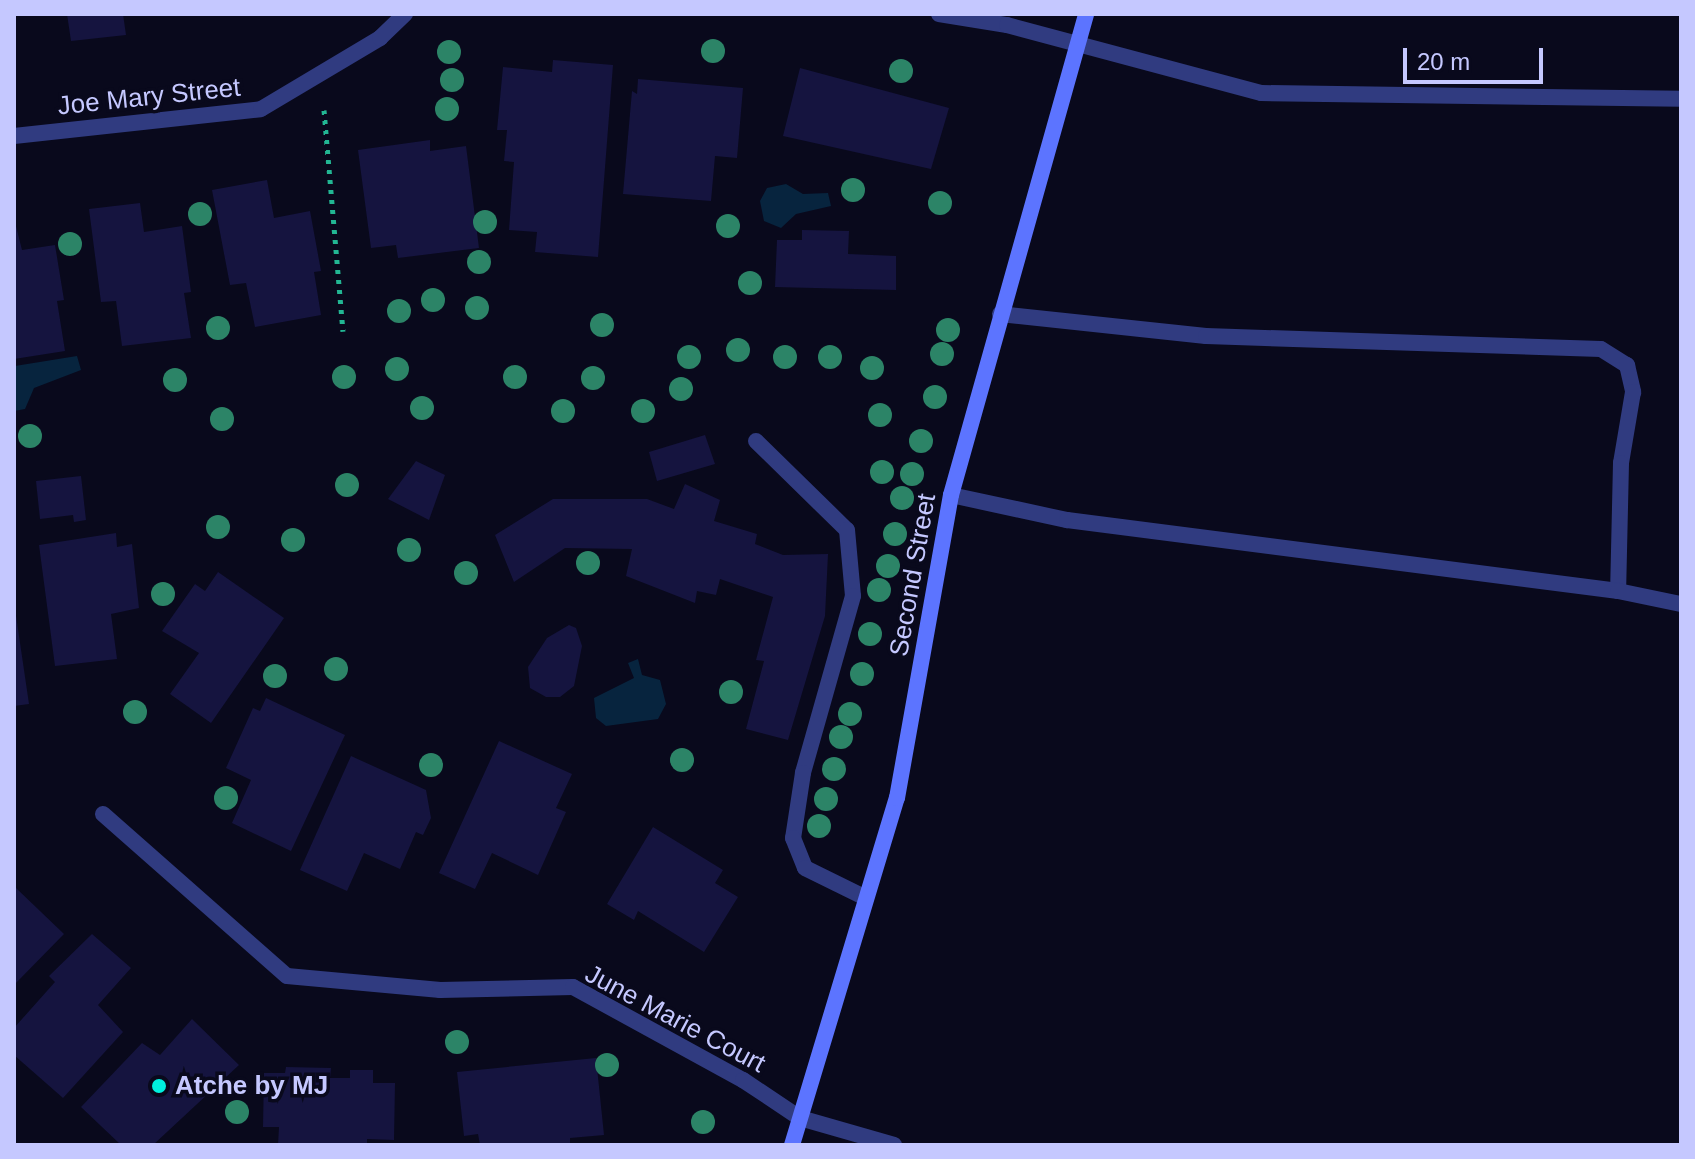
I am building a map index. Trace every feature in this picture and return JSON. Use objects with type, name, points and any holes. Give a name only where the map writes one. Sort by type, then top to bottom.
[{"type":"street","name":"Joe Mary Street","points":[[14,136],[261,109],[380,38],[405,14]]},
{"type":"street","points":[[939,14],[1007,25],[1078,47],[1261,93],[1681,99]]},
{"type":"street","name":"Second Street","points":[[792,1145],[897,798],[951,495],[1086,14]]},
{"type":"street","points":[[1000,314],[1206,336],[1601,349],[1627,365],[1633,392],[1621,463],[1618,591]]},
{"type":"street","points":[[756,441],[847,530],[853,596],[803,773],[793,838],[805,868],[866,898]]},
{"type":"street","points":[[951,495],[1067,520],[1618,591],[1681,604]]},
{"type":"street","name":"June Marie Court","points":[[103,814],[287,976],[440,990],[573,987],[743,1080],[800,1118],[894,1145]]},
{"type":"path","points":[[321,73],[343,331]]},
{"type":"water","points":[[786,184],[803,194],[828,193],[831,206],[796,214],[781,228],[764,221],[760,201],[767,188]]},
{"type":"water","points":[[77,356],[81,370],[34,388],[25,409],[14,411],[15,366]]},
{"type":"water","points":[[638,659],[642,675],[660,680],[666,704],[658,719],[606,726],[596,718],[594,698],[634,678],[628,663]]},
{"type":"building","points":[[67,14],[123,14],[126,35],[71,41]]},
{"type":"building","points":[[553,60],[613,65],[598,257],[535,252],[537,232],[509,230],[514,162],[504,161],[507,130],[497,130],[503,67],[552,72]]},
{"type":"building","points":[[800,68],[949,108],[931,169],[783,136]]},
{"type":"building","points":[[638,79],[743,88],[737,158],[715,156],[711,201],[623,194],[632,91],[637,94]]},
{"type":"building","points":[[430,140],[430,151],[466,146],[479,248],[398,258],[396,245],[371,248],[358,150]]},
{"type":"building","points":[[267,180],[274,218],[310,211],[321,271],[314,272],[321,315],[255,327],[246,283],[230,285],[212,190]]},
{"type":"building","points":[[140,203],[144,232],[182,226],[191,292],[184,293],[191,338],[122,346],[116,301],[101,302],[89,209]]},
{"type":"building","points":[[14,218],[22,250],[55,245],[64,300],[57,301],[65,351],[14,359]]},
{"type":"building","points":[[802,230],[849,231],[848,254],[896,256],[896,290],[775,287],[777,240],[802,240]]},
{"type":"building","points":[[705,435],[715,464],[657,481],[649,452]]},
{"type":"building","points":[[416,461],[445,475],[429,520],[388,499]]},
{"type":"building","points":[[81,476],[86,520],[74,522],[73,515],[40,519],[36,481]]},
{"type":"building","points":[[685,484],[720,500],[714,521],[757,534],[755,544],[783,555],[828,554],[825,616],[788,740],[746,729],[764,661],[756,660],[773,597],[720,579],[716,595],[697,591],[695,603],[626,576],[632,549],[565,548],[514,582],[495,535],[553,499],[647,499],[674,509]]},
{"type":"building","points":[[116,533],[117,547],[132,544],[139,608],[111,614],[117,659],[55,666],[39,545]]},
{"type":"building","points":[[218,572],[284,618],[211,723],[170,694],[199,653],[162,631],[195,584],[205,591]]},
{"type":"building","points":[[14,602],[29,704],[14,706]]},
{"type":"building","points":[[569,625],[576,628],[582,646],[574,686],[560,697],[546,697],[530,688],[528,667],[547,638]]},
{"type":"building","points":[[266,698],[345,735],[291,851],[232,823],[251,780],[226,768],[253,708],[260,711]]},
{"type":"building","points":[[499,741],[572,774],[556,808],[566,812],[538,875],[492,853],[475,889],[439,873]]},
{"type":"building","points":[[351,756],[426,790],[431,818],[423,835],[416,832],[400,869],[364,853],[347,891],[300,870]]},
{"type":"building","points":[[653,827],[723,870],[715,883],[738,897],[704,952],[638,911],[634,920],[607,904]]},
{"type":"building","points":[[16,888],[64,934],[14,985],[14,891]]},
{"type":"building","points":[[92,934],[131,968],[98,1005],[123,1032],[63,1098],[14,1055],[14,1028],[55,982],[49,976]]},
{"type":"building","name":"Atche by MJ","points":[[192,1019],[239,1065],[153,1145],[121,1145],[81,1107],[142,1043],[160,1055]]},
{"type":"building","points":[[596,1058],[604,1135],[570,1138],[570,1145],[480,1145],[478,1134],[464,1136],[457,1072]]},
{"type":"building","points":[[286,1067],[331,1068],[330,1078],[350,1078],[350,1070],[373,1070],[373,1083],[395,1083],[394,1140],[367,1139],[367,1145],[278,1145],[279,1127],[263,1127],[264,1073],[285,1073]]},
{"type":"place","name":"Atche by MJ","points":[[159,1086]]}]
